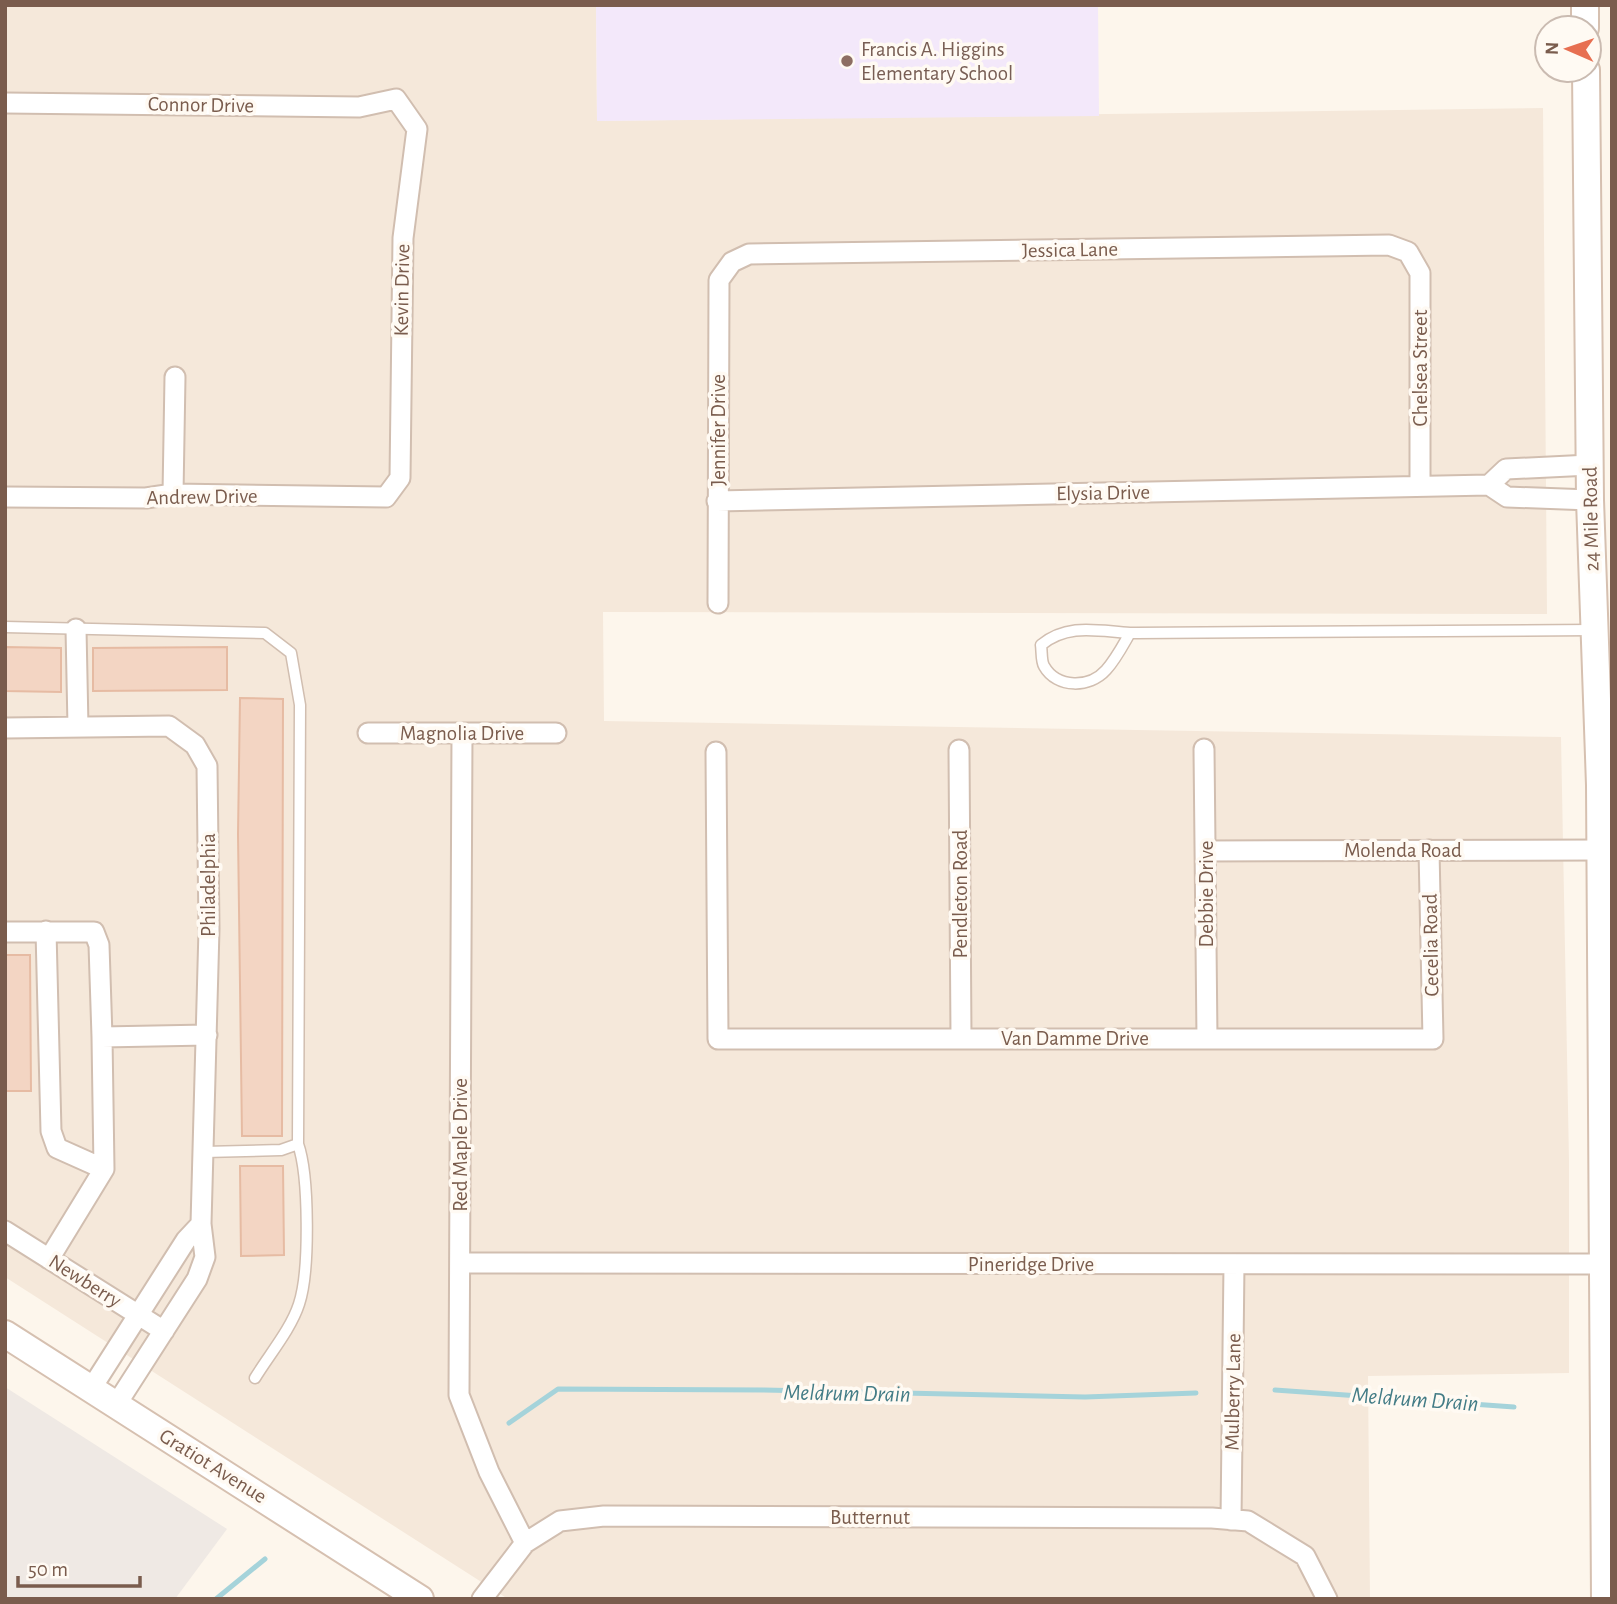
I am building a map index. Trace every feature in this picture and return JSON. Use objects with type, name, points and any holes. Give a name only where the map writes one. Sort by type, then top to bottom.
[{"type":"street","name":"24 Mile Road","points":[[1586,84],[1590,500],[1594,630],[1606,785],[1600,850],[1607,1063],[1603,1264],[1608,1517],[1605,1599]]},
{"type":"street","name":"Connor Drive","points":[[5,103],[359,107],[396,99]]},
{"type":"street","name":"Kevin Drive","points":[[395,488],[400,478],[403,238],[417,130],[396,99]]},
{"type":"street","name":"Jessica Lane","points":[[732,262],[749,254],[1389,245],[1408,253]]},
{"type":"street","name":"Chelsea Street","points":[[1408,253],[1420,273],[1420,486]]},
{"type":"street","name":"Jennifer Drive","points":[[718,603],[719,280],[732,262]]},
{"type":"street","points":[[173,494],[175,377]]},
{"type":"street","name":"Elysia Drive","points":[[1489,485],[1506,469],[1590,465]]},
{"type":"street","name":"Elysia Drive","points":[[717,501],[1489,485],[1507,496],[1590,500]]},
{"type":"street","name":"Andrew Drive","points":[[5,497],[146,498],[173,494],[386,497],[395,488]]},
{"type":"street","points":[[76,629],[78,727]]},
{"type":"street","name":"Philadelphia","points":[[5,728],[169,726],[195,745],[207,766],[207,1035],[201,1224],[206,1247],[203,1266],[116,1405]]},
{"type":"street","name":"Magnolia Drive","points":[[368,733],[556,733]]},
{"type":"street","name":"Red Maple Drive","points":[[462,733],[459,1395],[489,1472],[525,1543]]},
{"type":"street","name":"Debbie Drive","points":[[1204,749],[1207,1039]]},
{"type":"street","name":"Pendleton Road","points":[[959,750],[961,1037]]},
{"type":"street","name":"Van Damme Drive","points":[[716,752],[718,1039],[1433,1039]]},
{"type":"street","name":"Cecelia Road","points":[[1429,850],[1433,1039]]},
{"type":"street","name":"Molenda Road","points":[[1206,851],[1600,850]]},
{"type":"street","points":[[46,931],[51,1131],[57,1148],[104,1169]]},
{"type":"street","points":[[5,932],[94,932],[99,944],[104,1169],[49,1259]]},
{"type":"street","points":[[103,1037],[207,1035]]},
{"type":"street","points":[[91,1389],[186,1240],[201,1224]]},
{"type":"street","name":"Newberry","points":[[5,1231],[164,1331]]},
{"type":"street","name":"Pineridge Drive","points":[[460,1263],[1603,1264]]},
{"type":"street","name":"Mulberry Lane","points":[[1231,1520],[1234,1264]]},
{"type":"street","name":"Gratiot Avenue","points":[[5,1334],[303,1521],[420,1599]]},
{"type":"street","name":"Butternut","points":[[482,1599],[525,1543],[560,1521],[604,1516],[1248,1521],[1306,1556],[1327,1599]]},
{"type":"lane","points":[[5,627],[265,633],[291,653],[300,705],[298,1144],[305,1162],[305,1273],[299,1305],[255,1378]]},
{"type":"lane","points":[[1130,633],[1105,671],[1091,682],[1073,684],[1053,677],[1043,665],[1041,645],[1057,632],[1594,630]]},
{"type":"lane","points":[[204,1152],[281,1150],[298,1144]]},
{"type":"shaded area","points":[[5,5],[596,5],[597,121],[1543,108],[1547,614],[603,612],[604,721],[1561,737],[1569,1161],[1569,1373],[1368,1376],[1370,1599],[508,1599],[5,1277]]},
{"type":"shaded area","name":"Francis A. Higgins Elementary School","points":[[596,5],[1098,5],[1099,116],[597,121]]},
{"type":"shaded area","points":[[5,1387],[227,1529],[175,1599],[5,1599]]},
{"type":"building","points":[[5,647],[61,648],[61,692],[5,691]]},
{"type":"building","points":[[227,647],[227,690],[93,691],[93,648]]},
{"type":"building","points":[[240,698],[283,699],[282,1136],[242,1136],[238,834]]},
{"type":"building","points":[[5,955],[30,955],[31,1091],[5,1091]]},
{"type":"building","points":[[240,1166],[283,1166],[284,1255],[241,1256]]},
{"type":"waterway","name":"Meldrum Drain","points":[[509,1423],[558,1389],[764,1390],[1085,1397],[1196,1393]]},
{"type":"waterway","name":"Meldrum Drain","points":[[1275,1390],[1514,1407]]},
{"type":"waterway","name":"Meldrum Drain","points":[[216,1599],[265,1559]]},
{"type":"place","name":"Francis A. Higgins Elementary School","points":[[847,61]]}]
